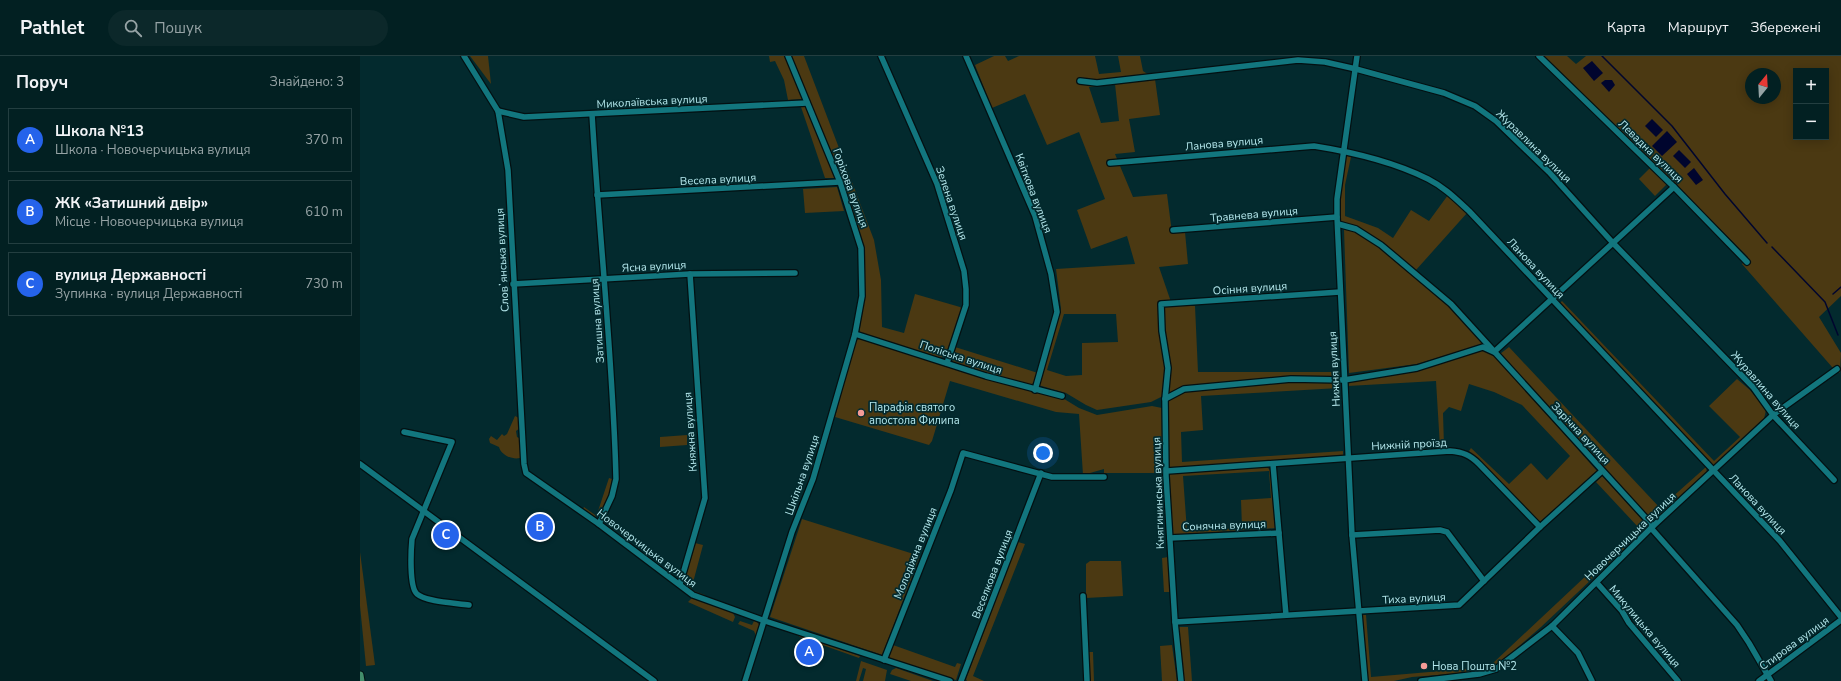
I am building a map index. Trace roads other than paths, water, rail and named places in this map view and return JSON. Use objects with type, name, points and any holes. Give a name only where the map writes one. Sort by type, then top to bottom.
[{"type":"street","name":"Словʼянська вулиця","points":[[464,56],[498,111],[508,170],[513,284],[524,464],[526,473]]},
{"type":"street","name":"Горіхова вулиця","points":[[788,56],[840,182],[861,248],[862,296],[855,334]]},
{"type":"street","name":"Зелена вулиця","points":[[881,56],[937,184],[964,271],[966,306],[947,363]]},
{"type":"street","name":"Квіткова вулиця","points":[[966,56],[1035,216],[1051,274],[1057,312],[1035,390]]},
{"type":"street","name":"Нижня вулиця","points":[[1357,56],[1337,199],[1337,217],[1352,535],[1365,681]]},
{"type":"street","name":"Левадна вулиця","points":[[1539,56],[1674,187],[1747,262]]},
{"type":"street","name":"Журавлина вулиця","points":[[1080,81],[1097,83],[1298,60],[1325,62],[1356,68],[1444,93],[1475,106],[1496,121],[1549,172],[1614,243],[1753,387],[1773,415],[1834,480]]},
{"type":"street","name":"Миколаївська вулиця","points":[[498,111],[524,117],[807,103]]},
{"type":"street","name":"Затишна вулиця","points":[[592,114],[596,195],[605,279],[616,479],[612,496],[599,524]]},
{"type":"street","name":"Ланова вулиця","points":[[1110,163],[1307,146],[1344,151],[1428,179],[1448,192],[1469,211],[1714,470],[1780,541],[1841,617]]},
{"type":"street","name":"Весела вулиця","points":[[596,195],[840,182]]},
{"type":"street","points":[[1165,399],[1184,389],[1291,379],[1344,380],[1417,368],[1483,347],[1494,352],[1674,187]]},
{"type":"street","name":"Травнева вулиця","points":[[1173,230],[1337,217]]},
{"type":"street","name":"Зарічна вулиця","points":[[1338,224],[1356,229],[1381,246],[1450,304],[1652,527],[1736,625],[1749,643],[1771,681]]},
{"type":"street","name":"Ясна вулиця","points":[[513,284],[690,274],[795,273]]},
{"type":"street","name":"Княжна вулиця","points":[[680,584],[705,498],[690,274]]},
{"type":"street","name":"Осіння вулиця","points":[[1161,304],[1340,292]]},
{"type":"street","name":"Княгининська вулиця","points":[[1161,304],[1162,331],[1168,368],[1165,399],[1167,471],[1175,622],[1181,681]]},
{"type":"street","name":"Поліська вулиця","points":[[855,334],[986,376],[1062,396]]},
{"type":"street","name":"Шкільна вулиця","points":[[765,621],[792,532],[813,479],[855,334]]},
{"type":"street","name":"Новочерчицька вулиця","points":[[1421,681],[1479,674],[1496,669],[1552,626],[1652,527],[1773,415],[1837,369]]},
{"type":"street","points":[[404,432],[452,442],[424,512],[420,516],[412,539],[413,589],[418,595],[426,598],[469,605]]},
{"type":"street","name":"Нижній проїзд","points":[[1167,471],[1348,457],[1450,451],[1462,452],[1472,457],[1540,527]]},
{"type":"street","name":"Молодіжна вулиця","points":[[884,660],[951,490],[963,453],[1041,473]]},
{"type":"street","points":[[360,464],[654,681]]},
{"type":"street","points":[[1273,464],[1286,616]]},
{"type":"street","name":"Тиха вулиця","points":[[1175,622],[1459,605],[1540,527],[1602,471]]},
{"type":"street","name":"Новочерчицька вулиця","points":[[526,473],[599,524],[693,595],[765,621],[950,681]]},
{"type":"street","points":[[1041,473],[1052,477],[1104,477]]},
{"type":"street","name":"Веселкова вулиця","points":[[962,681],[1041,473]]},
{"type":"street","points":[[1352,535],[1440,530],[1447,532],[1484,581]]},
{"type":"street","name":"Сонячна вулиця","points":[[1170,538],[1279,533]]},
{"type":"street","name":"Микулицька вулиця","points":[[1596,584],[1622,611],[1629,623],[1678,681]]},
{"type":"street","points":[[1083,596],[1087,681]]},
{"type":"street","name":"Стирова вулиця","points":[[1759,681],[1841,620]]},
{"type":"street","points":[[745,681],[765,621]]},
{"type":"street","points":[[1552,626],[1578,653],[1592,681]]},
{"type":"water","points":[[1592,61],[1603,73],[1594,81],[1583,68]]},
{"type":"water","points":[[1605,80],[1612,80],[1615,85],[1609,92],[1601,83]]},
{"type":"water","points":[[1652,119],[1663,130],[1656,137],[1645,126]]},
{"type":"water","points":[[1667,131],[1677,142],[1662,156],[1652,146]]},
{"type":"water","points":[[1679,150],[1691,162],[1685,168],[1673,156]]},
{"type":"water","points":[[1694,168],[1703,180],[1696,185],[1687,174]]},
{"type":"waterway","points":[[1602,56],[1672,126],[1725,194],[1767,243]]},
{"type":"waterway","points":[[1772,247],[1825,302],[1838,335]]},
{"type":"waterway","points":[[1833,294],[1841,287]]},
{"type":"place","name":"Парафія святого апостола Филипа","points":[[861,413]]},
{"type":"place","name":"ЖК «Затишний двір»","points":[[540,527]]},
{"type":"place","name":"вулиця Державності","points":[[446,535]]},
{"type":"place","name":"Школа №13","points":[[809,652]]},
{"type":"place","name":"Нова Пошта №2","points":[[1424,666]]}]
